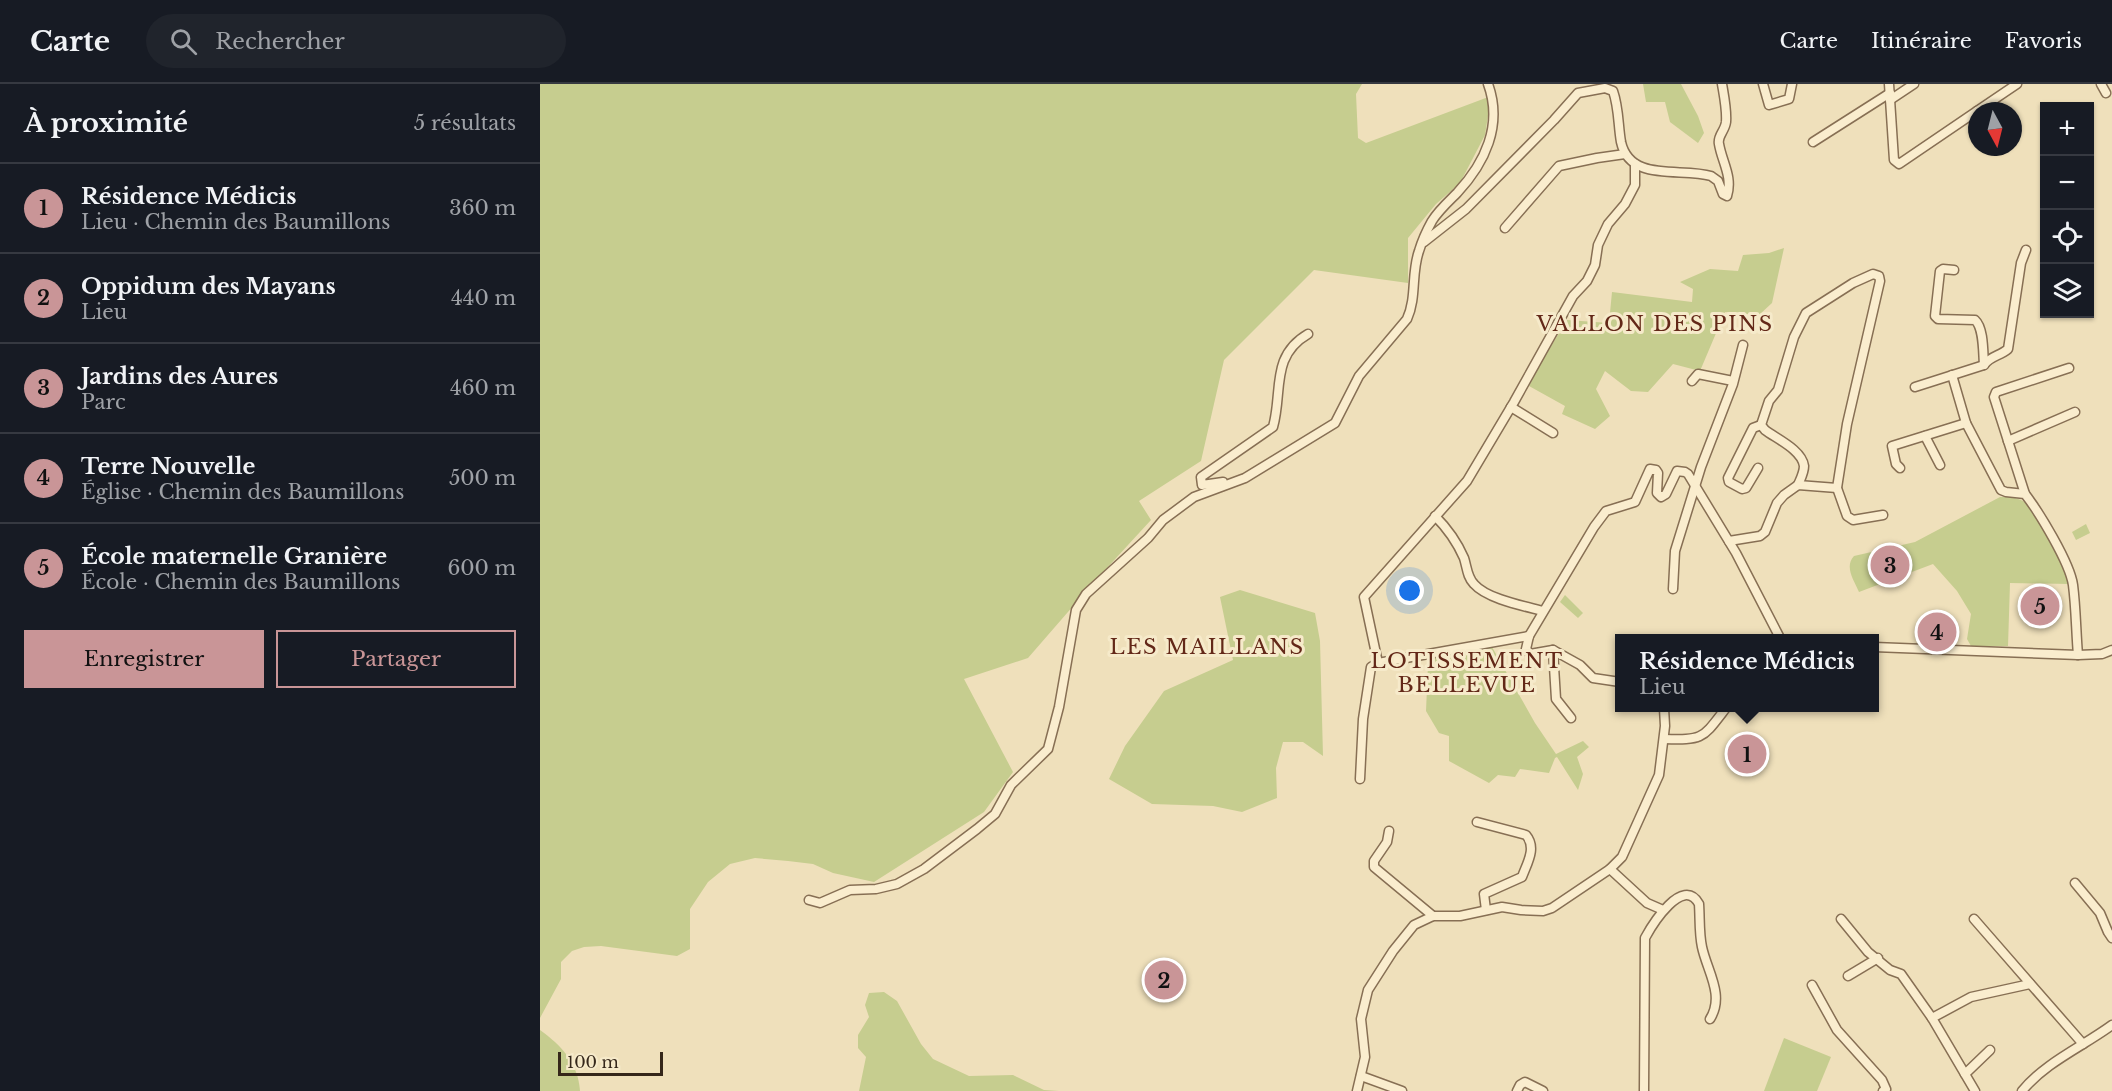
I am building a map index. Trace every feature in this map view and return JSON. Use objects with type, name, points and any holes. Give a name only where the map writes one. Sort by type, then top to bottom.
[{"type":"street","points":[[809,900],[820,903],[850,890],[876,889],[897,884],[924,869],[994,814],[1011,785],[1048,749],[1059,707],[1076,610],[1086,594],[1148,538],[1163,520],[1194,497],[1245,478],[1335,423],[1359,376],[1407,319],[1412,309],[1413,280],[1418,252],[1432,221],[1470,178],[1491,139],[1494,109],[1488,84]]},
{"type":"street","points":[[1422,243],[1473,202],[1578,93],[1605,88],[1613,91],[1617,102],[1621,142],[1625,154],[1635,164],[1655,171],[1712,176],[1718,181],[1723,194],[1727,196],[1727,168],[1718,143],[1726,121],[1722,84]]},
{"type":"street","points":[[1763,84],[1768,105],[1790,99],[1792,84]]},
{"type":"street","points":[[1813,142],[1890,92],[1914,84]]},
{"type":"street","points":[[1990,102],[2017,84]]},
{"type":"street","points":[[2102,84],[2106,93]]},
{"type":"street","points":[[1890,92],[1894,160],[1899,164],[1968,117]]},
{"type":"street","points":[[1505,228],[1559,166],[1625,154]]},
{"type":"street","points":[[1378,663],[1364,597],[1467,481],[1573,296],[1587,281],[1595,265],[1598,245],[1608,224],[1625,204],[1635,185],[1635,164]]},
{"type":"street","points":[[1915,387],[1983,365],[1989,358],[2008,349],[2021,263],[2026,250]]},
{"type":"street","points":[[1954,270],[1940,271],[1935,316],[1938,320],[1976,320],[1983,341],[1983,365]]},
{"type":"street","points":[[1761,425],[1769,401],[1778,390],[1800,320],[1806,313],[1853,283],[1873,274],[1879,276],[1880,281],[1847,424],[1837,488],[1847,516],[1853,520],[1884,515]]},
{"type":"street","points":[[1254,473],[1223,483],[1202,485],[1201,477],[1273,427],[1277,413],[1278,382],[1283,360],[1297,340],[1308,334]]},
{"type":"street","points":[[1673,589],[1675,551],[1743,345]]},
{"type":"street","points":[[2069,368],[1996,392],[1994,397],[2025,494],[2036,508],[2070,572],[2073,584],[2078,655]]},
{"type":"street","points":[[1692,381],[1698,374],[1733,381]]},
{"type":"street","points":[[1952,375],[1966,423],[2001,490],[2025,494]]},
{"type":"street","points":[[1511,407],[1552,434]]},
{"type":"street","points":[[2008,441],[2075,412]]},
{"type":"street","points":[[1900,468],[1896,464],[1892,446],[1966,423]]},
{"type":"street","points":[[1729,541],[1760,536],[1765,532],[1777,503],[1798,485],[1803,472],[1804,465],[1800,456],[1761,425]]},
{"type":"street","points":[[1758,468],[1746,488],[1742,489],[1730,482],[1728,478],[1753,428],[1761,425]]},
{"type":"street","points":[[1925,436],[1940,465]]},
{"type":"street","points":[[1615,681],[1593,678],[1580,665],[1553,650],[1530,654],[1526,649],[1529,636],[1594,527],[1606,511],[1635,502],[1650,469],[1656,470],[1658,474],[1658,496],[1666,494],[1677,471],[1685,472],[1696,486],[1736,553],[1777,634]]},
{"type":"street","points":[[1798,485],[1837,488]]},
{"type":"street","points":[[1435,516],[1453,536],[1464,560],[1468,576],[1474,585],[1486,594],[1543,611]]},
{"type":"street","points":[[1736,553],[1744,539]]},
{"type":"street","points":[[1360,779],[1363,719],[1371,667],[1378,663],[1529,636]]},
{"type":"street","points":[[1879,647],[2078,655],[2102,654],[2112,650]]},
{"type":"street","points":[[1553,650],[1556,699],[1571,718]]},
{"type":"street","points":[[1357,1091],[1365,1057],[1361,1019],[1368,990],[1393,951],[1414,925],[1433,916],[1460,916],[1502,907],[1543,910],[1552,908],[1610,869],[1622,857],[1659,775],[1664,739],[1664,712]]},
{"type":"street","points":[[1664,739],[1697,739],[1723,712]]},
{"type":"street","points":[[1478,822],[1526,835],[1531,841],[1532,849],[1522,877],[1484,894],[1486,910]]},
{"type":"street","points":[[1389,831],[1387,842],[1374,861],[1374,867],[1433,916]]},
{"type":"street","points":[[1610,869],[1647,903],[1663,910]]},
{"type":"street","points":[[2074,883],[2100,913],[2112,938]]},
{"type":"street","points":[[1644,1091],[1645,938],[1663,910],[1685,896],[1691,896],[1699,904],[1701,945],[1717,992],[1715,1011],[1710,1019]]},
{"type":"street","points":[[1841,919],[1868,952],[1890,970],[1901,974],[1932,1018],[1975,1091]]},
{"type":"street","points":[[1974,919],[2083,1044]]},
{"type":"street","points":[[1848,976],[1878,958]]},
{"type":"street","points":[[1932,1018],[1971,997],[2030,984]]},
{"type":"street","points":[[1812,985],[1836,1030],[1875,1072],[1886,1090]]},
{"type":"street","points":[[2022,1091],[2038,1075],[2061,1058],[2112,1025]]},
{"type":"street","points":[[1965,1074],[1990,1050]]},
{"type":"street","points":[[1360,1076],[1402,1091]]},
{"type":"street","points":[[1517,1091],[1525,1082],[1543,1091]]},
{"type":"green space","points":[[540,84],[1362,84],[1356,94],[1358,138],[1366,143],[1491,96],[1485,135],[1460,183],[1436,204],[1408,238],[1408,283],[1314,270],[1224,360],[1201,461],[1139,501],[1151,520],[1028,658],[964,679],[1013,772],[984,812],[874,882],[833,873],[813,864],[755,858],[730,864],[708,882],[690,909],[690,949],[677,956],[601,946],[584,947],[572,951],[561,962],[561,979],[540,1018]]},
{"type":"green space","points":[[1643,84],[1681,84],[1704,133],[1698,143],[1670,122],[1665,102],[1646,102]]},
{"type":"green space","points":[[1784,248],[1772,303],[1759,315],[1725,312],[1700,371],[1673,364],[1648,392],[1631,391],[1605,371],[1596,389],[1610,416],[1595,429],[1562,414],[1565,406],[1529,386],[1567,320],[1609,323],[1612,292],[1692,302],[1693,289],[1680,282],[1710,269],[1738,271],[1743,255],[1769,253]]},
{"type":"green space","points":[[2000,497],[2012,497],[2029,506],[2063,565],[2069,584],[2010,583],[2008,646],[1971,646],[1967,639],[1971,614],[1957,591],[1933,564],[1859,592],[1850,569],[1854,556],[1915,542]]},
{"type":"green space","points":[[2086,524],[2090,533],[2076,540],[2072,532]]},
{"type":"green space","points":[[1240,590],[1315,613],[1320,641],[1323,756],[1303,742],[1283,742],[1276,768],[1277,798],[1242,812],[1213,806],[1152,804],[1109,779],[1125,746],[1164,691],[1233,660],[1220,597]]},
{"type":"green space","points":[[1565,595],[1583,613],[1578,618],[1560,602]]},
{"type":"green space","points":[[1492,647],[1535,723],[1556,754],[1583,741],[1589,747],[1577,757],[1583,774],[1578,790],[1557,757],[1549,773],[1520,769],[1515,777],[1498,775],[1489,783],[1449,761],[1449,736],[1439,733],[1426,711],[1428,665],[1434,658]]},
{"type":"green space","points":[[884,992],[897,1001],[921,1044],[933,1059],[969,1076],[1013,1075],[1044,1090],[1059,1091],[859,1091],[866,1057],[858,1048],[858,1035],[869,1017],[865,1005],[869,993]]},
{"type":"green space","points":[[540,1030],[568,1056],[576,1072],[580,1091],[540,1091]]},
{"type":"green space","points":[[1784,1038],[1831,1057],[1817,1091],[1764,1091]]},
{"type":"place","name":"Jardins des Aures","points":[[1890,565]]},
{"type":"place","name":"École maternelle Granière","points":[[2040,606]]},
{"type":"place","name":"Terre Nouvelle","points":[[1937,632]]},
{"type":"place","name":"Résidence Médicis","points":[[1747,754]]},
{"type":"place","name":"Oppidum des Mayans","points":[[1164,980]]},
{"type":"district","name":"VALLON DES PINS","points":[[1655,324]]},
{"type":"district","name":"LES MAILLANS","points":[[1207,647]]},
{"type":"district","name":"LOTISSEMENT BELLEVUE","points":[[1467,673]]}]
